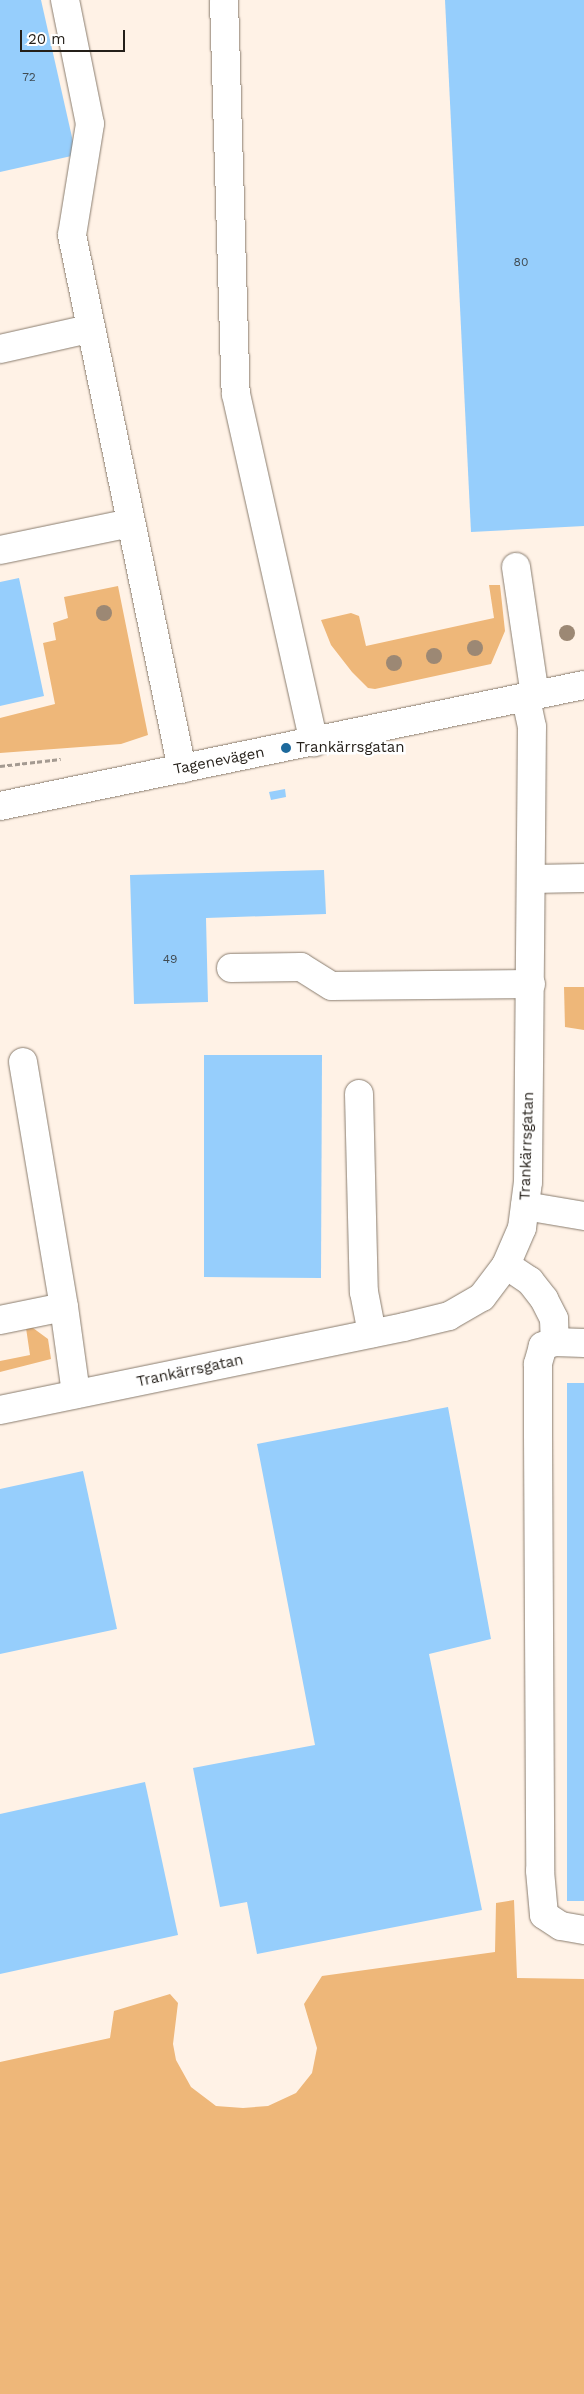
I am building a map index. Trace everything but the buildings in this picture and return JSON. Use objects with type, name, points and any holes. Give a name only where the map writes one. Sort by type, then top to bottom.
[{"type":"street","points":[[65,0],[90,124],[77,190],[72,235],[89,329],[182,769]]},
{"type":"street","points":[[224,0],[236,394],[314,742]]},
{"type":"street","points":[[0,349],[89,329]]},
{"type":"street","points":[[0,550],[130,523]]},
{"type":"street","name":"Trankärrsgatan","points":[[0,1410],[372,1334],[449,1316],[482,1297],[506,1264],[522,1228],[528,1182],[531,984],[531,697],[516,567]]},
{"type":"street","name":"Tagenevägen","points":[[0,806],[584,685]]},
{"type":"street","points":[[532,879],[584,878]]},
{"type":"street","points":[[231,968],[302,967],[332,986],[531,984]]},
{"type":"street","points":[[23,1062],[64,1307],[76,1394]]},
{"type":"street","points":[[359,1094],[364,1292],[372,1334]]},
{"type":"street","points":[[525,1206],[584,1216]]},
{"type":"street","points":[[506,1264],[530,1281],[544,1299],[554,1319],[555,1342]]},
{"type":"street","points":[[0,1320],[64,1307]]},
{"type":"street","points":[[584,1343],[555,1342],[543,1346],[538,1364],[540,1871],[544,1915],[561,1926],[584,1930]]},
{"type":"shaded area","points":[[489,585],[500,585],[505,631],[491,664],[375,689],[368,688],[352,672],[331,645],[321,620],[351,613],[359,616],[366,646],[494,618]]},
{"type":"shaded area","points":[[118,586],[148,735],[121,744],[0,753],[0,718],[55,704],[43,643],[56,640],[53,623],[68,618],[64,597]]},
{"type":"shaded area","points":[[564,987],[584,987],[584,1030],[565,1027]]},
{"type":"shaded area","points":[[26,1328],[33,1328],[48,1339],[51,1359],[0,1372],[0,1361],[30,1355]]},
{"type":"shaded area","points":[[514,1900],[517,1978],[584,1979],[584,2394],[0,2394],[0,2062],[110,2038],[114,2011],[170,1994],[178,2003],[173,2044],[176,2060],[191,2087],[216,2106],[243,2108],[268,2106],[296,2093],[312,2073],[317,2048],[304,2004],[322,1976],[495,1952],[496,1903]]},
{"type":"place","name":"Trankärrsgatan","points":[[286,748]]}]
